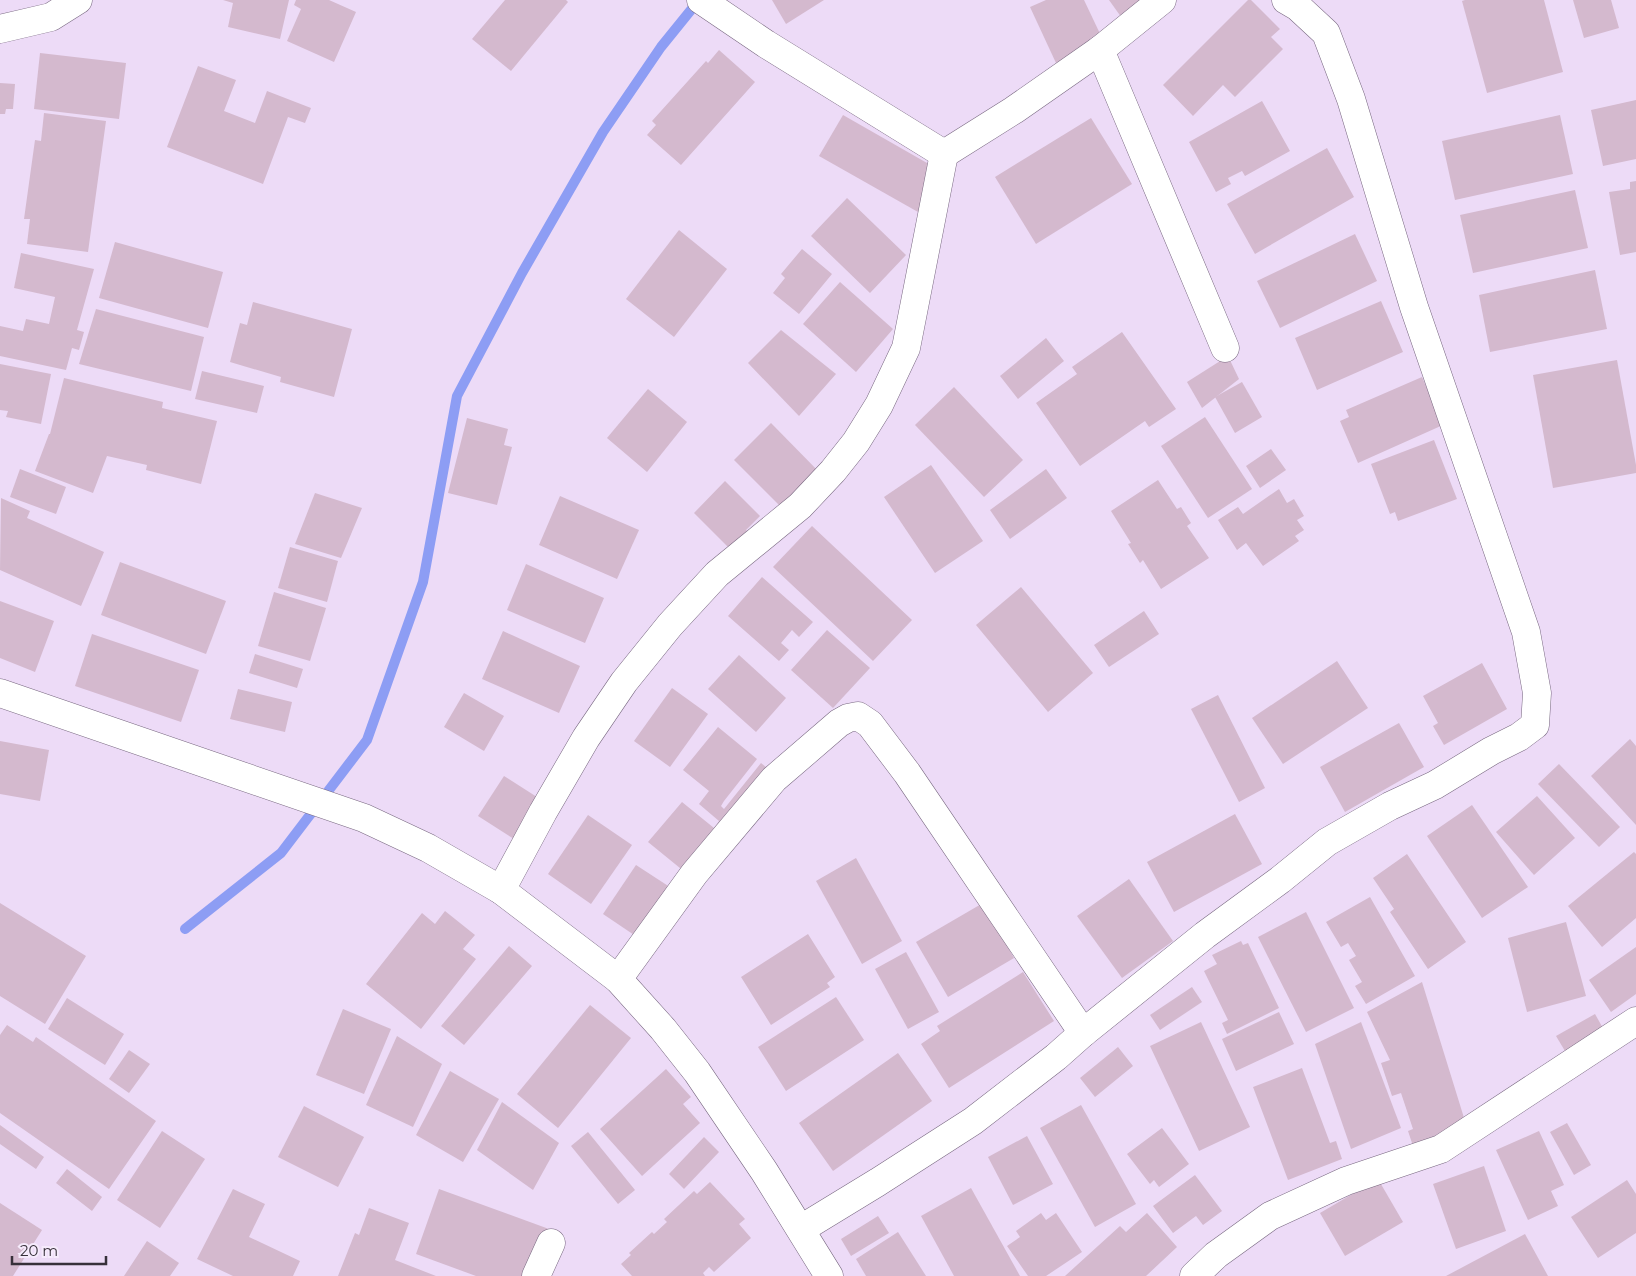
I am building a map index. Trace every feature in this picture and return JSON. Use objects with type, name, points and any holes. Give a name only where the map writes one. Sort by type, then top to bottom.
[{"type":"street","points":[[0,29],[51,17],[78,0]]},
{"type":"street","points":[[701,0],[766,44],[944,154]]},
{"type":"street","points":[[501,890],[542,812],[571,763],[624,682],[670,626],[717,574],[800,506],[826,478],[856,442],[879,405],[906,348],[944,154],[1014,110],[1100,50],[1162,0]]},
{"type":"street","points":[[801,1228],[878,1182],[973,1121],[1056,1057],[1205,935],[1280,880],[1327,842],[1390,806],[1435,784],[1518,737],[1535,725],[1537,693],[1526,632],[1414,307],[1348,91],[1326,33],[1298,7],[1286,0]]},
{"type":"street","points":[[1100,50],[1225,348]]},
{"type":"street","points":[[0,693],[364,818],[428,848],[501,890],[618,979],[663,1029],[697,1072],[764,1171],[829,1276]]},
{"type":"street","points":[[618,979],[694,874],[774,779],[839,723],[848,718],[858,716],[870,724],[907,773],[1083,1033]]},
{"type":"street","points":[[1194,1276],[1216,1255],[1270,1216],[1346,1181],[1441,1149],[1636,1021]]},
{"type":"street","points":[[536,1276],[551,1243]]},
{"type":"building","points":[[223,0],[289,0],[280,39],[228,27],[233,3]]},
{"type":"building","points":[[296,0],[329,0],[356,12],[334,62],[287,41],[301,9],[294,5]]},
{"type":"building","points":[[505,0],[566,0],[568,2],[511,71],[472,39]]},
{"type":"building","points":[[772,0],[824,0],[786,24]]},
{"type":"building","points":[[1046,0],[1084,0],[1103,40],[1056,63],[1030,7]]},
{"type":"building","points":[[1109,0],[1152,0],[1124,21]]},
{"type":"building","points":[[1248,0],[1251,0],[1280,29],[1271,37],[1283,49],[1235,97],[1223,85],[1193,116],[1163,85]]},
{"type":"building","points":[[1544,0],[1563,72],[1487,93],[1462,1]]},
{"type":"building","points":[[1573,0],[1611,0],[1619,28],[1584,38]]},
{"type":"building","points":[[719,50],[755,82],[681,165],[647,135],[656,125],[652,121],[706,61],[708,63]]},
{"type":"building","points":[[40,53],[126,63],[119,119],[34,109]]},
{"type":"building","points":[[198,66],[236,80],[224,111],[255,123],[267,91],[311,108],[305,123],[288,117],[263,184],[167,147]]},
{"type":"building","points":[[0,83],[15,84],[13,109],[6,109],[5,114],[0,114]]},
{"type":"building","points":[[1636,100],[1636,159],[1603,166],[1591,110]]},
{"type":"building","points":[[1262,101],[1290,151],[1245,176],[1242,171],[1228,178],[1231,184],[1216,192],[1189,142]]},
{"type":"building","points":[[44,113],[106,121],[88,252],[27,244],[30,219],[24,219],[35,140],[41,141]]},
{"type":"building","points":[[843,115],[941,171],[918,212],[819,156]]},
{"type":"building","points":[[1560,115],[1573,174],[1455,200],[1442,141]]},
{"type":"building","points":[[1091,118],[1132,184],[1036,244],[995,177]]},
{"type":"building","points":[[1327,148],[1354,197],[1255,254],[1227,204]]},
{"type":"building","points":[[1636,181],[1636,252],[1620,255],[1609,192],[1630,189],[1630,182]]},
{"type":"building","points":[[1575,190],[1588,248],[1473,273],[1460,215]]},
{"type":"building","points":[[847,198],[906,255],[870,293],[811,236]]},
{"type":"building","points":[[679,230],[727,269],[674,337],[626,299]]},
{"type":"building","points":[[1355,234],[1377,281],[1280,328],[1257,281]]},
{"type":"building","points":[[115,242],[223,272],[208,328],[99,298]]},
{"type":"building","points":[[802,249],[832,274],[799,314],[773,293],[785,278],[781,274]]},
{"type":"building","points":[[21,253],[94,269],[77,330],[84,332],[79,350],[72,348],[66,370],[0,356],[0,326],[23,331],[26,319],[49,324],[55,297],[14,288]]},
{"type":"building","points":[[1595,270],[1607,329],[1490,352],[1479,295]]},
{"type":"building","points":[[840,282],[893,329],[856,372],[803,324]]},
{"type":"building","points":[[1381,301],[1403,352],[1317,390],[1295,338]]},
{"type":"building","points":[[253,302],[352,329],[334,397],[280,382],[281,377],[230,362],[240,323],[247,325]]},
{"type":"building","points":[[96,309],[204,337],[191,391],[79,364]]},
{"type":"building","points":[[781,330],[836,374],[799,416],[748,363]]},
{"type":"building","points":[[1122,332],[1176,409],[1149,427],[1145,421],[1080,466],[1036,403],[1077,374],[1072,367]]},
{"type":"building","points":[[1046,338],[1064,361],[1018,399],[1000,376]]},
{"type":"building","points":[[1228,356],[1239,379],[1202,408],[1187,382]]},
{"type":"building","points":[[1617,360],[1636,473],[1553,488],[1533,375]]},
{"type":"building","points":[[0,364],[51,374],[41,424],[6,417],[8,411],[0,410]]},
{"type":"building","points":[[202,371],[264,386],[257,413],[195,399]]},
{"type":"building","points":[[1422,377],[1443,425],[1358,463],[1340,421],[1349,417],[1346,410]]},
{"type":"building","points":[[64,378],[163,402],[162,408],[217,421],[201,484],[146,470],[147,465],[107,456],[93,493],[35,471],[50,434]]},
{"type":"building","points":[[1242,382],[1262,417],[1235,433],[1215,397]]},
{"type":"building","points":[[954,387],[1023,460],[984,497],[915,425]]},
{"type":"building","points":[[648,389],[687,422],[647,472],[607,438]]},
{"type":"building","points":[[1205,417],[1252,489],[1208,518],[1161,446]]},
{"type":"building","points":[[467,418],[508,429],[504,445],[512,447],[497,505],[448,493]]},
{"type":"building","points":[[771,423],[825,478],[788,514],[734,460]]},
{"type":"building","points":[[1434,440],[1457,499],[1398,521],[1395,512],[1390,514],[1371,464]]},
{"type":"building","points":[[1271,449],[1286,470],[1260,488],[1246,466]]},
{"type":"building","points":[[931,465],[983,541],[935,573],[884,497]]},
{"type":"building","points":[[20,469],[66,487],[56,514],[10,497]]},
{"type":"building","points":[[1046,469],[1067,498],[1010,539],[990,510]]},
{"type":"building","points":[[1158,480],[1177,509],[1181,507],[1191,523],[1187,526],[1209,558],[1161,589],[1143,560],[1140,563],[1128,544],[1131,543],[1111,511]]},
{"type":"building","points":[[725,481],[760,516],[746,530],[752,536],[735,554],[694,513]]},
{"type":"building","points":[[1279,489],[1287,503],[1294,499],[1304,516],[1297,520],[1304,530],[1295,536],[1299,541],[1263,566],[1246,543],[1237,550],[1218,520],[1238,507],[1243,514]]},
{"type":"building","points":[[315,493],[362,508],[341,558],[295,544]]},
{"type":"building","points":[[560,496],[639,530],[617,579],[539,545]]},
{"type":"building","points":[[1,498],[30,511],[27,518],[104,552],[81,606],[0,570]]},
{"type":"building","points":[[812,526],[912,620],[873,661],[773,567]]},
{"type":"building","points":[[290,547],[338,561],[327,602],[278,588]]},
{"type":"building","points":[[120,562],[226,601],[206,654],[101,615]]},
{"type":"building","points":[[526,564],[604,598],[585,643],[507,610]]},
{"type":"building","points":[[762,577],[813,622],[799,637],[792,630],[781,643],[789,650],[779,661],[728,616]]},
{"type":"building","points":[[1021,587],[1093,673],[1048,712],[976,625]]},
{"type":"building","points":[[274,592],[326,608],[310,661],[258,646]]},
{"type":"building","points":[[0,601],[54,621],[35,672],[0,658]]},
{"type":"building","points":[[1144,611],[1159,634],[1109,667],[1094,645]]},
{"type":"building","points":[[827,630],[870,668],[833,708],[791,670]]},
{"type":"building","points":[[503,631],[580,666],[559,713],[482,679]]},
{"type":"building","points":[[92,634],[199,670],[181,722],[75,686]]},
{"type":"building","points":[[255,654],[303,669],[297,688],[249,673]]},
{"type":"building","points":[[739,655],[786,698],[756,732],[708,689]]},
{"type":"building","points":[[1337,661],[1368,708],[1283,764],[1252,718]]},
{"type":"building","points":[[1482,663],[1507,709],[1444,745],[1433,726],[1438,723],[1423,696]]},
{"type":"building","points":[[672,688],[708,714],[670,767],[634,741]]},
{"type":"building","points":[[238,689],[292,702],[285,732],[230,719]]},
{"type":"building","points":[[464,693],[504,716],[484,751],[444,727]]},
{"type":"building","points":[[1218,695],[1265,788],[1239,802],[1191,709]]},
{"type":"building","points":[[1399,723],[1424,767],[1345,812],[1320,767]]},
{"type":"building","points":[[718,727],[757,759],[724,801],[721,806],[724,809],[761,763],[774,774],[691,877],[648,842],[682,802],[714,828],[719,821],[699,804],[709,791],[683,770]]},
{"type":"building","points":[[1630,739],[1636,746],[1636,825],[1591,776]]},
{"type":"building","points":[[0,741],[49,750],[40,801],[0,794]]},
{"type":"building","points":[[1559,764],[1620,827],[1599,847],[1538,784]]},
{"type":"building","points":[[504,776],[551,806],[525,846],[478,816]]},
{"type":"building","points":[[1537,796],[1575,838],[1534,875],[1496,832]]},
{"type":"building","points":[[1472,805],[1528,887],[1482,918],[1427,836]]},
{"type":"building","points":[[1235,814],[1262,864],[1174,912],[1147,862]]},
{"type":"building","points":[[588,815],[632,845],[591,904],[548,874]]},
{"type":"building","points":[[1634,852],[1636,854],[1636,918],[1602,947],[1568,906]]},
{"type":"building","points":[[1407,854],[1466,942],[1428,969],[1390,912],[1394,909],[1373,878]]},
{"type":"building","points":[[856,858],[902,941],[862,964],[816,881]]},
{"type":"building","points":[[636,865],[679,893],[646,943],[603,914]]},
{"type":"building","points":[[1129,879],[1173,941],[1122,978],[1077,916]]},
{"type":"building","points":[[1370,897],[1415,976],[1366,1004],[1355,986],[1362,982],[1349,960],[1356,956],[1348,943],[1341,947],[1326,922]]},
{"type":"building","points":[[0,903],[86,956],[45,1024],[0,996]]},
{"type":"building","points":[[983,903],[1014,958],[948,997],[916,942]]},
{"type":"building","points":[[445,911],[475,935],[463,949],[476,959],[421,1029],[366,984],[422,913],[435,924]]},
{"type":"building","points":[[1306,912],[1354,1008],[1306,1032],[1258,937]]},
{"type":"building","points":[[1566,922],[1586,996],[1527,1012],[1508,938]]},
{"type":"building","points":[[808,934],[835,977],[827,983],[830,987],[771,1025],[741,977]]},
{"type":"building","points":[[1241,941],[1243,945],[1248,943],[1279,1008],[1227,1034],[1222,1023],[1228,1020],[1204,971],[1217,964],[1212,955]]},
{"type":"building","points":[[509,946],[532,966],[464,1045],[441,1026]]},
{"type":"building","points":[[1636,947],[1636,994],[1611,1012],[1589,980]]},
{"type":"building","points":[[906,952],[939,1012],[908,1029],[875,969]]},
{"type":"building","points":[[1023,972],[1054,1021],[949,1088],[921,1044],[940,1031],[937,1026]]},
{"type":"building","points":[[1422,982],[1469,1134],[1415,1152],[1408,1131],[1413,1129],[1401,1093],[1392,1096],[1381,1063],[1390,1060],[1367,1012]]},
{"type":"building","points":[[1192,987],[1202,1002],[1160,1030],[1150,1015]]},
{"type":"building","points":[[836,997],[864,1040],[786,1091],[758,1047]]},
{"type":"building","points":[[67,998],[124,1034],[105,1065],[48,1029]]},
{"type":"building","points":[[590,1005],[631,1038],[558,1128],[517,1094]]},
{"type":"building","points":[[343,1009],[391,1029],[364,1094],[316,1075]]},
{"type":"building","points":[[1279,1012],[1294,1044],[1236,1071],[1222,1039]]},
{"type":"building","points":[[1595,1014],[1604,1030],[1565,1051],[1556,1036]]},
{"type":"building","points":[[1201,1022],[1250,1127],[1199,1151],[1150,1046]]},
{"type":"building","points":[[1361,1022],[1401,1128],[1351,1149],[1315,1044]]},
{"type":"building","points":[[7,1025],[33,1042],[36,1037],[156,1121],[109,1189],[0,1113],[0,1035]]},
{"type":"building","points":[[397,1036],[442,1064],[413,1127],[366,1105]]},
{"type":"building","points":[[1118,1047],[1133,1066],[1095,1097],[1080,1078]]},
{"type":"building","points":[[129,1050],[150,1064],[129,1093],[109,1079]]},
{"type":"building","points":[[898,1053],[932,1101],[833,1171],[799,1123]]},
{"type":"building","points":[[1302,1068],[1330,1143],[1336,1141],[1342,1159],[1288,1180],[1253,1087]]},
{"type":"building","points":[[666,1069],[691,1097],[683,1104],[700,1123],[642,1176],[600,1129]]},
{"type":"building","points":[[450,1071],[499,1099],[463,1162],[416,1135]]},
{"type":"building","points":[[502,1102],[559,1143],[533,1190],[477,1150]]},
{"type":"building","points":[[1081,1105],[1136,1204],[1095,1227],[1040,1128]]},
{"type":"building","points":[[304,1106],[364,1137],[338,1187],[278,1157]]},
{"type":"building","points":[[1567,1123],[1591,1165],[1574,1175],[1550,1132]]},
{"type":"building","points":[[0,1125],[44,1157],[36,1169],[0,1144]]},
{"type":"building","points":[[1162,1128],[1189,1164],[1159,1187],[1154,1180],[1150,1184],[1127,1154]]},
{"type":"building","points":[[162,1131],[205,1159],[160,1228],[117,1200]]},
{"type":"building","points":[[1539,1131],[1564,1185],[1551,1191],[1558,1206],[1528,1220],[1496,1150]]},
{"type":"building","points":[[588,1132],[635,1190],[618,1204],[571,1146]]},
{"type":"building","points":[[1027,1136],[1053,1184],[1013,1205],[988,1157]]},
{"type":"building","points":[[704,1137],[719,1152],[684,1189],[669,1174]]},
{"type":"building","points":[[1484,1166],[1506,1231],[1456,1249],[1433,1184]]},
{"type":"building","points":[[67,1169],[102,1197],[92,1211],[56,1183]]},
{"type":"building","points":[[1195,1175],[1222,1211],[1203,1225],[1196,1216],[1173,1233],[1153,1206]]},
{"type":"building","points":[[1378,1179],[1403,1222],[1345,1256],[1320,1213]]},
{"type":"building","points":[[1627,1180],[1636,1194],[1636,1233],[1598,1258],[1571,1217]]},
{"type":"building","points":[[710,1182],[745,1219],[739,1224],[751,1238],[714,1272],[709,1267],[703,1273],[705,1276],[632,1276],[621,1264],[631,1255],[629,1253],[652,1232],[654,1234],[667,1222],[664,1219],[694,1191],[697,1194]]},
{"type":"building","points":[[971,1188],[1020,1276],[954,1276],[921,1216]]},
{"type":"building","points":[[233,1189],[265,1204],[249,1237],[300,1261],[293,1276],[233,1276],[197,1259]]},
{"type":"building","points":[[439,1189],[549,1229],[532,1276],[476,1276],[416,1254]]},
{"type":"building","points":[[0,1203],[42,1230],[13,1276],[0,1276]]},
{"type":"building","points":[[369,1208],[409,1223],[395,1260],[436,1276],[338,1276],[355,1233],[359,1235]]},
{"type":"building","points":[[1041,1213],[1046,1220],[1056,1213],[1082,1252],[1046,1276],[1028,1276],[1007,1246],[1020,1237],[1016,1231]]},
{"type":"building","points":[[1147,1213],[1177,1247],[1146,1276],[1065,1276],[1120,1226],[1126,1232]]},
{"type":"building","points":[[878,1216],[889,1233],[851,1256],[841,1239]]},
{"type":"building","points":[[898,1232],[926,1276],[866,1276],[856,1259]]},
{"type":"building","points":[[1525,1234],[1548,1276],[1446,1276]]},
{"type":"building","points":[[147,1241],[179,1263],[170,1276],[124,1276]]},
{"type":"waterway","points":[[185,929],[281,853],[367,740],[423,582],[457,396],[522,273],[603,132],[661,47],[699,0]]}]
